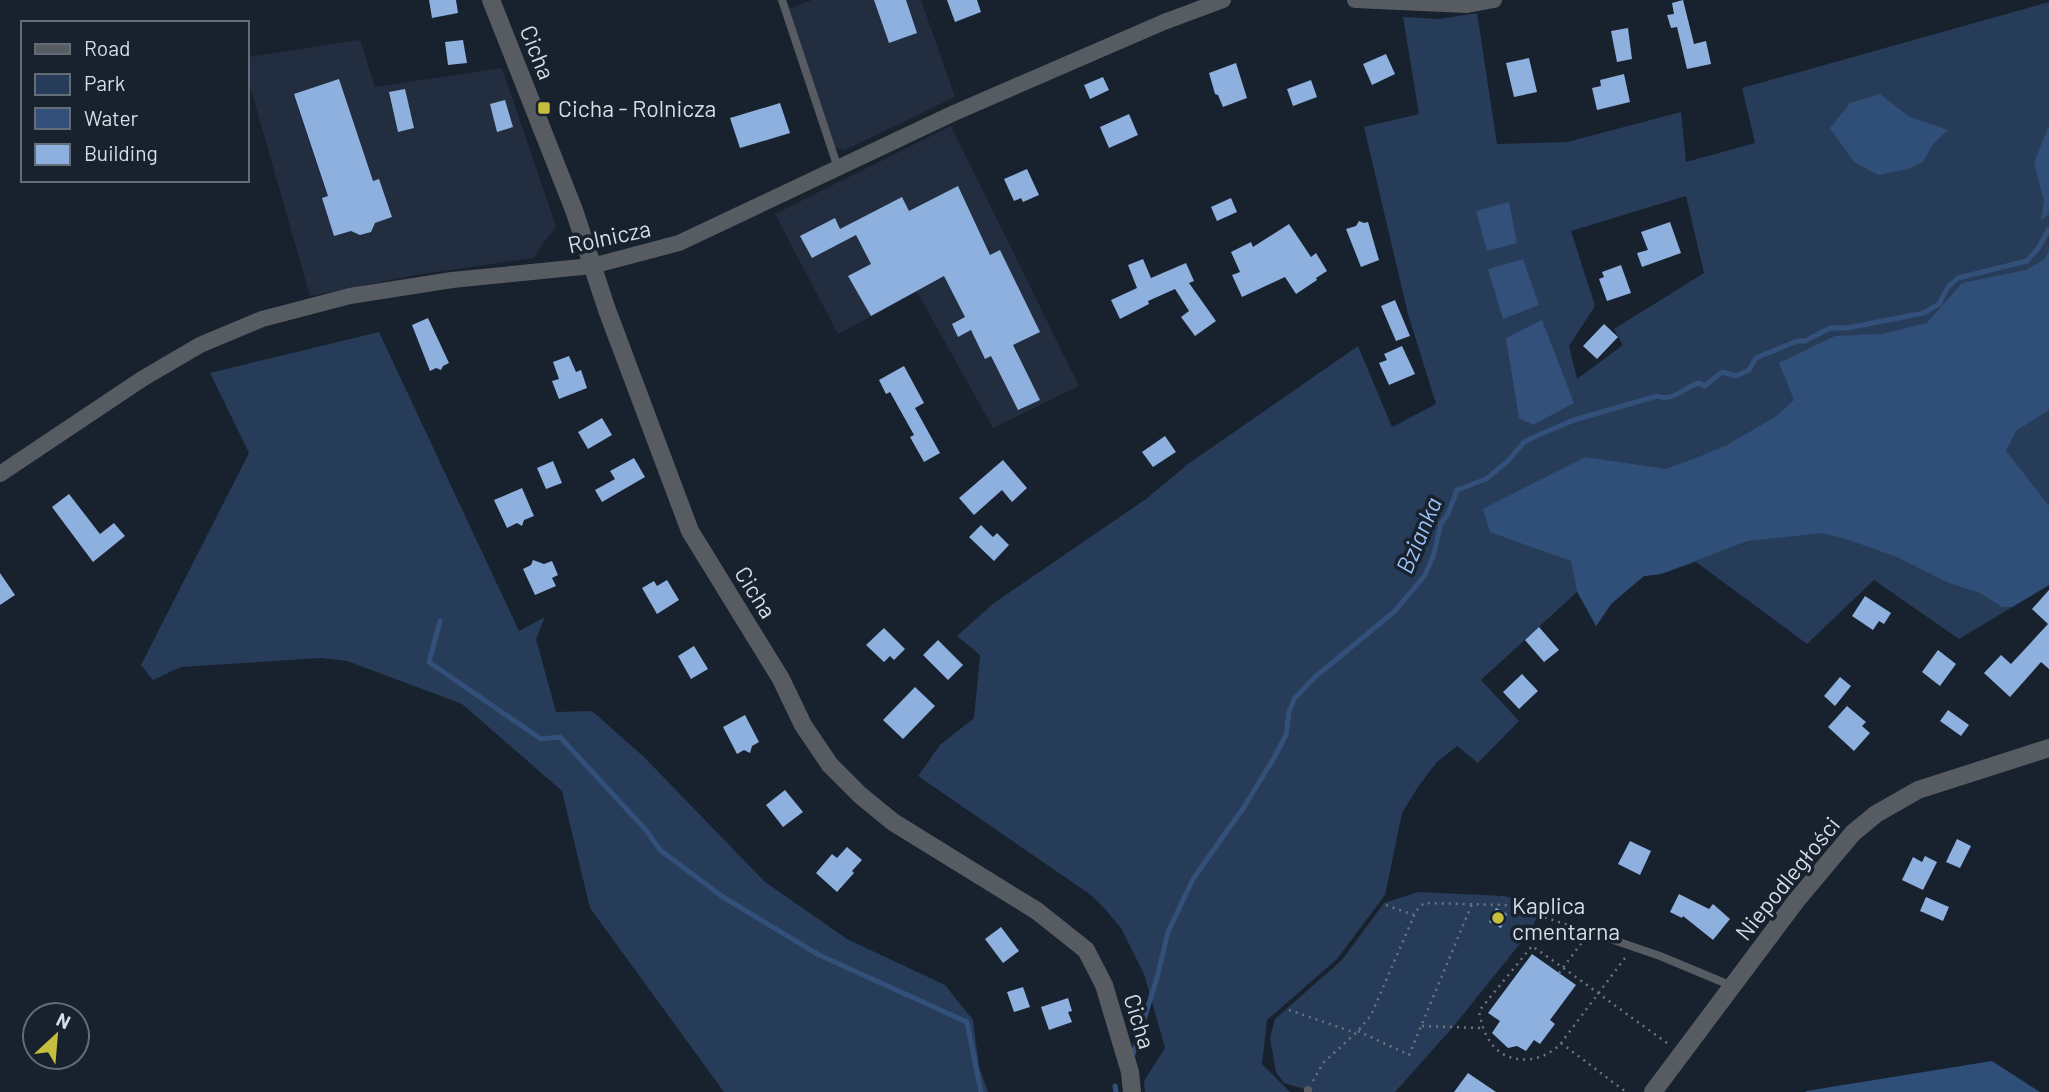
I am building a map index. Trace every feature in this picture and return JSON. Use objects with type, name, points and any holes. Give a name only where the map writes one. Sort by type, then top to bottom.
[{"type":"street","name":"Cicha","points":[[491,0],[574,210],[592,266],[690,531],[781,679],[803,725],[830,765],[860,795],[893,822],[1037,911],[1086,950],[1104,985],[1130,1072],[1132,1092]]},
{"type":"street","name":"Rolnicza","points":[[0,474],[154,372],[200,345],[262,320],[350,296],[452,280],[592,266],[679,243],[954,113],[1164,22],[1223,0]]},
{"type":"street","points":[[1355,0],[1467,5],[1494,0]]},
{"type":"street","name":"Niepodległości","points":[[1653,1092],[1826,863],[1853,833],[1876,814],[1918,790],[2049,748]]},
{"type":"lane","points":[[782,0],[838,168]]},
{"type":"lane","points":[[1590,932],[1633,946],[1732,986]]},
{"type":"path","points":[[1308,1091],[1323,1063],[1371,1016],[1415,915],[1424,903],[1505,905],[1590,932],[1559,973]]},
{"type":"path","points":[[1289,1010],[1357,1032],[1409,1055],[1472,904]]},
{"type":"path","points":[[1386,905],[1415,915]]},
{"type":"path","points":[[1633,946],[1599,993],[1561,1043],[1551,1053],[1534,1060],[1510,1059],[1493,1046],[1482,1028],[1479,1012],[1532,946],[1563,967],[1599,993],[1670,1045]]},
{"type":"path","points":[[1422,1026],[1482,1028]]},
{"type":"path","points":[[1561,1043],[1626,1092]]},
{"type":"shaded area","points":[[812,0],[921,0],[955,97],[843,151],[832,145],[785,10]]},
{"type":"shaded area","points":[[360,40],[375,87],[502,68],[556,226],[533,258],[416,275],[310,296],[248,79],[248,57]]},
{"type":"shaded area","points":[[1880,94],[1908,116],[1948,130],[1933,144],[1923,162],[1908,169],[1878,175],[1854,162],[1830,128],[1850,103]]},
{"type":"shaded area","points":[[2049,125],[2049,214],[2041,221],[2044,201],[2034,163]]},
{"type":"shaded area","points":[[951,126],[1079,386],[993,428],[917,292],[838,334],[775,214]]},
{"type":"shaded area","points":[[2049,249],[2049,410],[2016,431],[2006,451],[2049,506],[2049,585],[2012,607],[2002,607],[1980,593],[1949,583],[1897,557],[1822,533],[1747,541],[1661,574],[1644,576],[1611,604],[1596,626],[1577,591],[1571,561],[1490,532],[1483,509],[1585,457],[1666,469],[1727,445],[1775,417],[1794,400],[1779,363],[1835,336],[1882,334],[1927,323],[1962,283],[2026,270],[2045,259]]},
{"type":"shaded area","points":[[1992,1061],[2040,1092],[1806,1092],[1806,1091]]},
{"type":"green space","points":[[2049,2],[2049,585],[1959,639],[1874,580],[1807,644],[1696,562],[1661,574],[1644,576],[1611,604],[1596,626],[1577,592],[1481,680],[1519,721],[1478,763],[1457,746],[1436,763],[1402,813],[1385,895],[1337,959],[1267,1020],[1262,1064],[1290,1092],[1145,1092],[1144,1081],[1165,1048],[1144,974],[1121,928],[1091,895],[918,776],[940,745],[974,718],[980,655],[957,636],[994,603],[1146,499],[1188,464],[1358,346],[1392,427],[1436,404],[1408,314],[1364,127],[1419,114],[1403,17],[1439,19],[1477,13],[1497,144],[1567,142],[1681,112],[1686,162],[1755,143],[1742,88]],"holes":[[[1686,196],[1704,273],[1614,329],[1623,345],[1577,379],[1569,346],[1595,306],[1571,231]]]},
{"type":"green space","points":[[379,332],[519,631],[545,617],[536,639],[556,712],[592,711],[644,757],[765,882],[847,939],[945,985],[973,1020],[979,1066],[988,1092],[724,1092],[590,908],[562,791],[462,704],[347,661],[321,658],[181,667],[153,680],[141,665],[249,453],[210,373]]},
{"type":"green space","points":[[1419,892],[1504,896],[1542,906],[1531,930],[1453,1027],[1395,1092],[1314,1092],[1284,1083],[1276,1072],[1270,1038],[1275,1019],[1342,960],[1384,903]]},
{"type":"water","points":[[1509,202],[1517,243],[1487,251],[1476,211]]},
{"type":"water","points":[[1523,259],[1539,305],[1503,319],[1488,269]]},
{"type":"water","points":[[1542,320],[1574,403],[1533,425],[1519,418],[1506,338]]},
{"type":"building","points":[[429,0],[456,0],[458,13],[432,18]]},
{"type":"building","points":[[874,0],[906,0],[917,33],[889,43]]},
{"type":"building","points":[[947,0],[977,0],[981,12],[955,22]]},
{"type":"building","points":[[1683,0],[1694,44],[1706,41],[1711,64],[1687,69],[1677,27],[1671,28],[1667,15],[1674,14],[1672,3]]},
{"type":"building","points":[[1628,28],[1632,59],[1617,62],[1611,31]]},
{"type":"building","points":[[463,40],[467,63],[448,65],[445,42]]},
{"type":"building","points":[[1386,54],[1395,74],[1372,85],[1363,64]]},
{"type":"building","points":[[1529,58],[1537,92],[1514,97],[1506,63]]},
{"type":"building","points":[[1236,63],[1247,98],[1223,107],[1215,94],[1209,73]]},
{"type":"building","points":[[1624,74],[1630,102],[1597,110],[1592,88],[1601,86],[1600,80]]},
{"type":"building","points":[[1103,77],[1109,90],[1090,99],[1084,85]]},
{"type":"building","points":[[339,79],[373,181],[379,179],[392,217],[375,223],[371,232],[360,235],[351,231],[334,236],[322,198],[328,196],[294,94]]},
{"type":"building","points":[[1311,80],[1317,97],[1293,106],[1287,89]]},
{"type":"building","points":[[405,89],[414,128],[398,132],[389,92]]},
{"type":"building","points":[[505,100],[513,127],[497,132],[490,104]]},
{"type":"building","points":[[780,103],[790,133],[740,148],[730,118]]},
{"type":"building","points":[[1129,114],[1138,135],[1109,148],[1100,127]]},
{"type":"building","points":[[1027,169],[1039,195],[1023,202],[1021,198],[1014,201],[1004,179]]},
{"type":"building","points":[[958,186],[990,255],[1000,250],[1040,332],[1013,345],[1040,400],[1018,410],[991,356],[985,359],[971,330],[958,337],[952,324],[965,317],[944,276],[871,316],[848,276],[871,264],[856,235],[812,258],[800,236],[835,218],[840,229],[902,197],[909,211]]},
{"type":"building","points":[[1231,198],[1237,212],[1217,221],[1211,207]]},
{"type":"building","points":[[1359,221],[1368,222],[1379,260],[1361,267],[1346,229],[1356,226]]},
{"type":"building","points":[[1670,222],[1681,253],[1642,267],[1637,253],[1648,250],[1641,232]]},
{"type":"building","points":[[1289,224],[1311,257],[1316,253],[1327,271],[1296,294],[1285,277],[1242,297],[1232,275],[1240,272],[1231,252],[1251,242],[1253,247]]},
{"type":"building","points":[[1143,259],[1151,278],[1186,263],[1194,281],[1189,283],[1216,321],[1195,336],[1181,317],[1189,311],[1175,289],[1148,301],[1149,304],[1120,319],[1111,300],[1137,288],[1128,265]]},
{"type":"building","points":[[1621,265],[1631,293],[1607,301],[1599,279],[1604,277],[1602,272]]},
{"type":"building","points":[[1395,300],[1410,336],[1396,341],[1381,306]]},
{"type":"building","points":[[428,318],[449,363],[441,370],[436,368],[430,371],[412,325]]},
{"type":"building","points":[[1604,324],[1618,337],[1597,359],[1583,346]]},
{"type":"building","points":[[1402,346],[1415,374],[1389,385],[1379,363],[1387,360],[1384,354]]},
{"type":"building","points":[[569,356],[576,372],[581,370],[587,388],[559,399],[552,381],[559,379],[553,362]]},
{"type":"building","points":[[904,366],[924,403],[915,408],[940,453],[924,462],[910,437],[914,435],[890,392],[886,394],[879,380]]},
{"type":"building","points":[[602,418],[612,435],[588,449],[578,432]]},
{"type":"building","points":[[1165,436],[1176,452],[1153,467],[1142,452]]},
{"type":"building","points":[[634,458],[645,477],[602,502],[595,490],[615,479],[610,471]]},
{"type":"building","points":[[1003,460],[1027,488],[1012,502],[1002,490],[974,515],[959,498]]},
{"type":"building","points":[[553,461],[562,483],[546,489],[537,468]]},
{"type":"building","points":[[522,488],[534,516],[524,520],[522,526],[517,523],[507,528],[494,500]]},
{"type":"building","points":[[69,494],[100,534],[114,523],[125,536],[93,562],[52,507]]},
{"type":"building","points":[[981,525],[993,537],[997,533],[1009,545],[994,561],[969,537]]},
{"type":"building","points":[[533,560],[544,564],[552,561],[558,575],[552,578],[556,586],[535,595],[523,569],[531,565]]},
{"type":"building","points":[[0,573],[15,595],[0,605]]},
{"type":"building","points":[[667,580],[679,600],[657,614],[642,588],[654,581],[657,586]]},
{"type":"building","points":[[2049,590],[2049,669],[2041,662],[2010,697],[1984,673],[2001,655],[2011,664],[2048,624],[2032,609]]},
{"type":"building","points":[[1865,596],[1891,613],[1884,624],[1879,621],[1873,630],[1852,616]]},
{"type":"building","points":[[1539,627],[1559,650],[1544,662],[1525,640]]},
{"type":"building","points":[[884,628],[905,649],[894,660],[890,656],[884,662],[866,645]]},
{"type":"building","points":[[938,640],[963,665],[948,680],[923,655]]},
{"type":"building","points":[[694,646],[708,669],[691,679],[678,656]]},
{"type":"building","points":[[1938,650],[1956,664],[1940,686],[1922,672]]},
{"type":"building","points":[[1522,674],[1538,691],[1519,709],[1503,692]]},
{"type":"building","points":[[1840,677],[1851,686],[1835,706],[1824,696]]},
{"type":"building","points":[[915,687],[935,706],[903,739],[883,720]]},
{"type":"building","points":[[1847,706],[1866,722],[1862,726],[1870,733],[1854,751],[1828,727]]},
{"type":"building","points":[[1948,710],[1969,725],[1961,736],[1940,721]]},
{"type":"building","points":[[745,715],[759,742],[752,746],[750,753],[744,750],[737,754],[723,727]]},
{"type":"building","points":[[785,790],[803,812],[783,827],[766,805]]},
{"type":"building","points":[[1957,839],[1971,846],[1960,868],[1946,862]]},
{"type":"building","points":[[1630,841],[1651,851],[1640,875],[1618,864]]},
{"type":"building","points":[[847,847],[862,860],[837,892],[816,873],[832,854],[837,858]]},
{"type":"building","points":[[1925,856],[1937,862],[1923,890],[1902,880],[1913,857],[1922,862]]},
{"type":"building","points":[[1679,894],[1709,909],[1713,904],[1730,919],[1713,940],[1683,916],[1682,918],[1670,912]]},
{"type":"building","points":[[1926,897],[1949,907],[1943,921],[1920,911]]},
{"type":"building","name":"Kaplica cmentarna","points":[[1496,908],[1507,914],[1501,928],[1489,922]]},
{"type":"building","points":[[1001,927],[1019,951],[1003,963],[985,939]]},
{"type":"building","points":[[1532,954],[1576,985],[1550,1020],[1555,1024],[1540,1044],[1534,1040],[1526,1051],[1517,1046],[1508,1048],[1492,1033],[1500,1021],[1488,1013]]},
{"type":"building","points":[[1023,987],[1030,1007],[1014,1012],[1007,992]]},
{"type":"building","points":[[1068,998],[1072,1011],[1068,1012],[1072,1022],[1049,1030],[1041,1007]]},
{"type":"building","points":[[1468,1073],[1496,1092],[1454,1092]]},
{"type":"waterway","name":"Bzianka","points":[[1133,1054],[1157,978],[1168,932],[1193,879],[1244,807],[1275,756],[1286,735],[1294,699],[1315,677],[1395,611],[1425,575],[1434,554],[1441,523],[1448,514],[1457,490],[1486,479],[1508,461],[1524,442],[1574,420],[1657,396],[1674,396],[1699,383],[1705,386],[1722,372],[1736,376],[1749,370],[1756,358],[1797,341],[1805,341],[1830,328],[1847,328],[1924,313],[1939,304],[1948,287],[1958,278],[2027,261],[2049,229]]},
{"type":"waterway","points":[[440,621],[429,662],[541,739],[560,737],[646,830],[660,850],[723,897],[819,955],[967,1022],[981,1092]]},
{"type":"waterway","name":"Bzianka","points":[[1115,1086],[1116,1092]]},
{"type":"place","name":"Cicha - Rolnicza","points":[[544,108]]},
{"type":"place","name":"Kaplica cmentarna","points":[[1498,918]]}]
